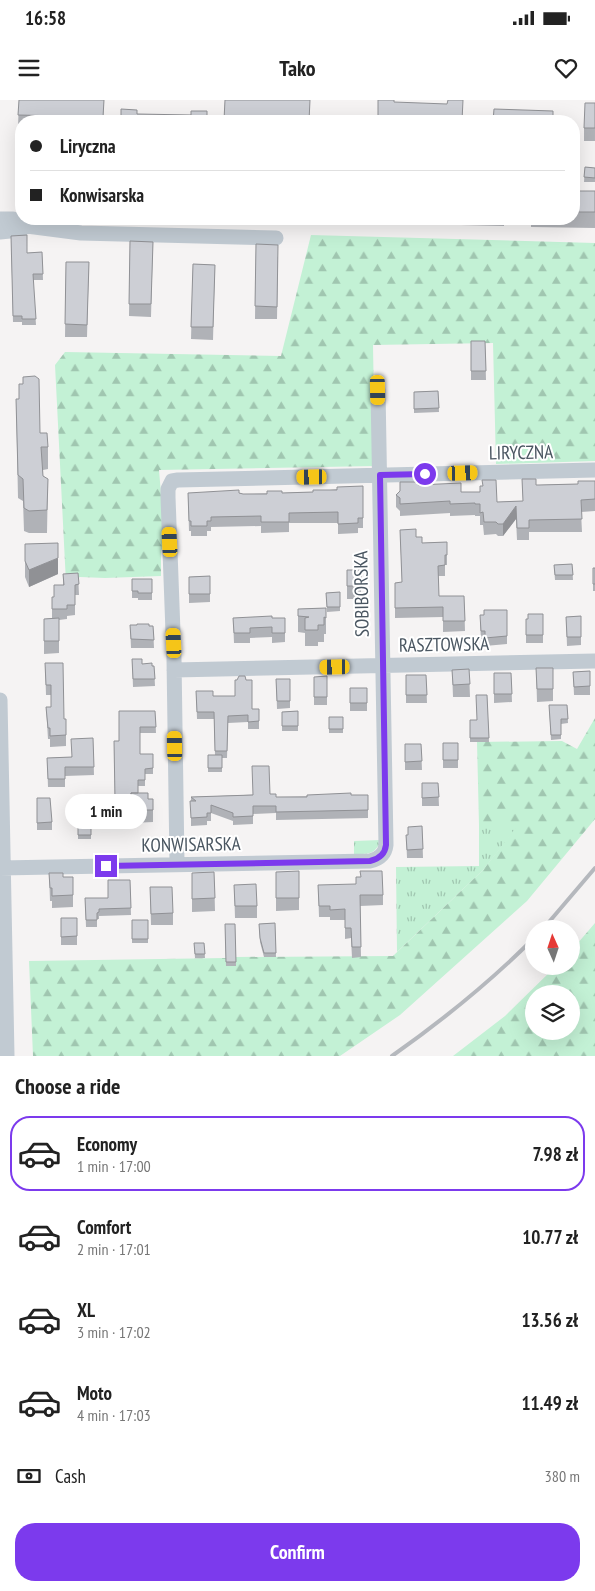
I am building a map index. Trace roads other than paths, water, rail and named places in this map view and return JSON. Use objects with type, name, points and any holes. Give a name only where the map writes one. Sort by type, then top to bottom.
[{"type":"street","points":[[0,219],[15,220]]},
{"type":"street","points":[[0,232],[20,230],[27,226],[82,233],[276,238]]},
{"type":"street","name":"SOBIBORSKA","points":[[378,390],[386,845],[381,856]]},
{"type":"street","name":"LIRYCZNA","points":[[174,670],[168,489],[172,481],[595,470]]},
{"type":"street","name":"RASZTOWSKA","points":[[174,670],[595,661]]},
{"type":"street","points":[[174,670],[177,864]]},
{"type":"street","points":[[0,700],[7,1056]]},
{"type":"street","name":"KONWISARSKA","points":[[2,868],[370,861],[376,860],[381,856]]},
{"type":"railway","points":[[551,920],[595,868]]},
{"type":"railway","points":[[392,1056],[466,1000],[525,946]]}]
